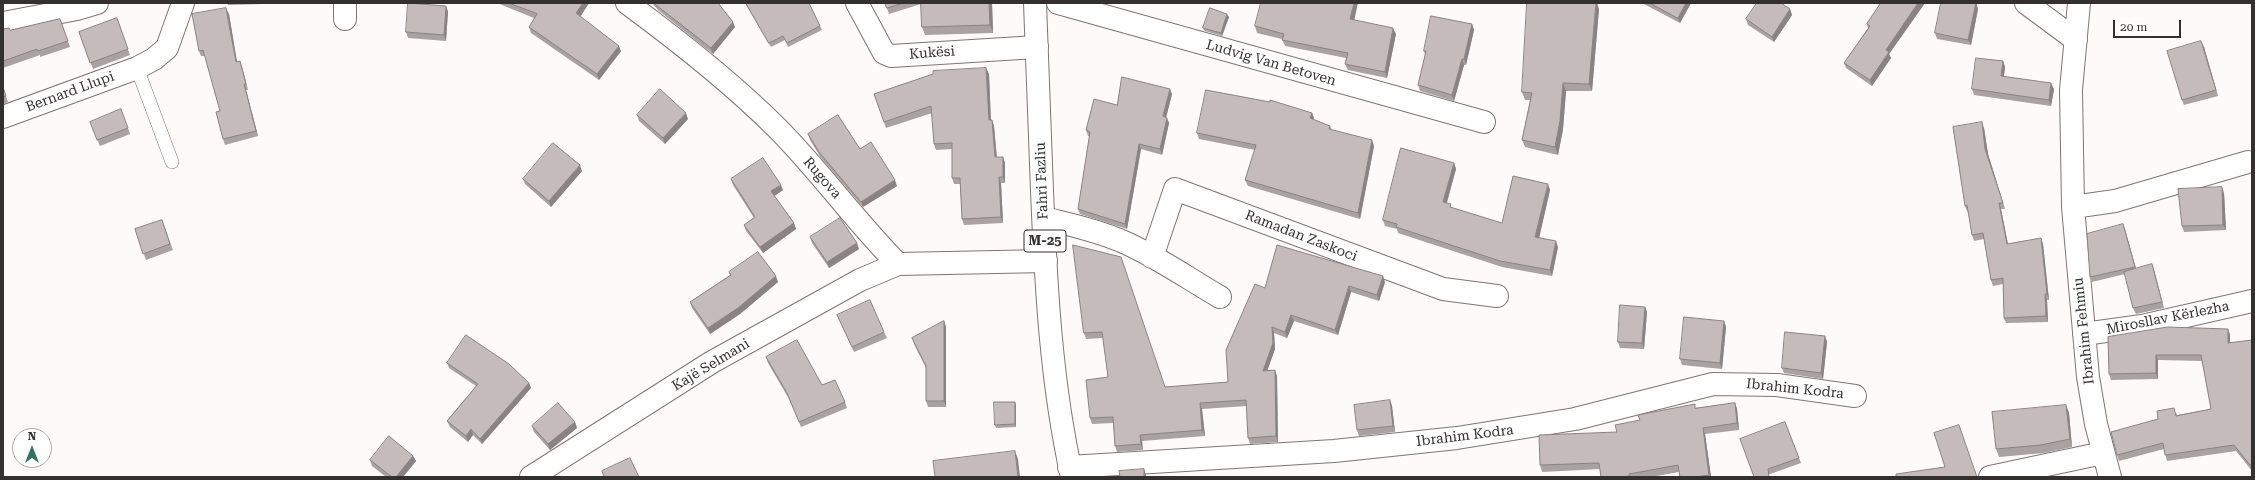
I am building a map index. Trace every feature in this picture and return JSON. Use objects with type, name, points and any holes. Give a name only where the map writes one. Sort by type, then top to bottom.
[{"type":"street","points":[[3,23],[77,9],[97,3]]},
{"type":"street","name":"Bernard Llupi","points":[[3,117],[137,68],[154,59],[167,48],[174,34],[183,3]]},
{"type":"street","name":"Rugova","points":[[627,3],[718,74],[772,123],[821,176],[879,246],[898,264]]},
{"type":"street","name":"Kukësi","points":[[857,3],[884,52],[890,56],[1037,47]]},
{"type":"street","name":"Fahri Fazliu","points":[[1035,3],[1046,261],[1055,386],[1071,472]]},
{"type":"street","name":"Ludvig Van Betoven","points":[[1058,3],[1484,122]]},
{"type":"street","points":[[2026,3],[2076,40]]},
{"type":"street","name":"Ibrahim Fehmiu","points":[[2079,3],[2071,90],[2073,207],[2088,377],[2103,453],[2110,477]]},
{"type":"street","points":[[2073,207],[2115,201],[2248,162]]},
{"type":"street","name":"Ramadan Zaskoci","points":[[1152,256],[1175,188],[1443,289],[1497,296]]},
{"type":"street","points":[[1044,218],[1093,231],[1125,243],[1152,256],[1220,297]]},
{"type":"street","points":[[898,264],[1046,261]]},
{"type":"street","name":"Kajë Selmani","points":[[531,477],[712,362],[860,280],[898,264]]},
{"type":"street","name":"Mirosllav Kërlezha","points":[[2084,334],[2142,326],[2252,302]]},
{"type":"street","name":"Ibrahim Kodra","points":[[1071,472],[1334,452],[1457,438],[1575,419],[1713,384],[1777,385],[1855,396]]},
{"type":"street","points":[[1990,477],[2103,453]]},
{"type":"lane","points":[[137,68],[172,162]]},
{"type":"building","points":[[408,3],[446,6],[444,35],[406,32]]},
{"type":"building","points":[[509,3],[583,3],[576,13],[619,46],[597,74],[529,27],[537,14]]},
{"type":"building","points":[[654,3],[718,3],[733,22],[711,48]]},
{"type":"building","points":[[746,3],[809,3],[820,26],[787,43],[783,36],[769,43]]},
{"type":"building","points":[[885,3],[903,3],[887,8]]},
{"type":"building","points":[[921,3],[989,3],[990,25],[922,27]]},
{"type":"building","points":[[1261,3],[1354,3],[1350,19],[1393,28],[1385,72],[1345,64],[1348,53],[1282,40],[1284,34],[1255,26]]},
{"type":"building","points":[[1527,3],[1596,3],[1589,84],[1563,83],[1560,121],[1555,147],[1522,140],[1532,93],[1522,92]]},
{"type":"building","points":[[1650,3],[1686,3],[1678,18]]},
{"type":"building","points":[[1757,3],[1781,3],[1790,9],[1772,37],[1746,19]]},
{"type":"building","points":[[1881,3],[1918,3],[1886,50],[1889,52],[1870,80],[1844,63],[1870,26],[1867,24]]},
{"type":"building","points":[[1941,3],[1976,3],[1968,40],[1935,33]]},
{"type":"building","points":[[226,8],[236,62],[240,61],[246,84],[244,84],[256,131],[223,139],[216,112],[220,111],[203,50],[199,51],[192,14]]},
{"type":"building","points":[[1210,8],[1227,14],[1221,33],[1203,28]]},
{"type":"building","points":[[1431,16],[1472,24],[1464,59],[1462,59],[1452,95],[1418,85],[1426,51],[1424,51]]},
{"type":"building","points":[[117,18],[128,49],[90,63],[79,32]]},
{"type":"building","points":[[60,19],[68,41],[38,51],[37,49],[3,61],[3,29],[9,28],[10,30]]},
{"type":"building","points":[[2201,41],[2216,90],[2182,100],[2167,51]]},
{"type":"building","points":[[1976,58],[2003,61],[2001,76],[2051,83],[2049,100],[1972,89]]},
{"type":"building","points":[[986,68],[989,120],[992,120],[995,157],[1003,157],[1003,177],[999,177],[1001,217],[962,219],[960,178],[952,178],[952,143],[934,144],[931,106],[884,122],[874,94],[933,74],[933,71]]},
{"type":"building","points":[[1122,77],[1170,89],[1163,116],[1167,118],[1160,149],[1139,144],[1125,224],[1078,209],[1090,132],[1086,130],[1094,99],[1117,105]]},
{"type":"building","points":[[3,87],[6,96],[3,97]]},
{"type":"building","points":[[660,89],[686,113],[663,138],[637,115]]},
{"type":"building","points":[[1206,90],[1270,102],[1270,100],[1312,113],[1310,118],[1330,126],[1329,129],[1372,140],[1358,213],[1245,180],[1256,145],[1197,133]]},
{"type":"building","points":[[121,109],[128,128],[97,140],[90,122]]},
{"type":"building","points":[[838,115],[860,149],[871,142],[895,180],[861,202],[819,152],[808,134]]},
{"type":"building","points":[[1982,122],[1985,149],[2003,203],[1999,203],[2007,244],[2041,238],[2047,294],[2045,294],[2046,316],[2004,318],[2003,278],[1991,280],[1983,233],[1972,235],[1967,205],[1965,206],[1953,127]]},
{"type":"building","points":[[553,143],[580,165],[549,201],[523,179]]},
{"type":"building","points":[[1401,148],[1454,163],[1443,202],[1451,204],[1450,207],[1502,223],[1513,176],[1548,184],[1535,237],[1556,241],[1550,270],[1500,261],[1396,227],[1397,224],[1383,220]]},
{"type":"building","points":[[763,158],[781,185],[771,191],[794,223],[760,247],[744,225],[755,217],[731,179]]},
{"type":"building","points":[[2222,187],[2223,225],[2182,226],[2178,189]]},
{"type":"building","points":[[840,218],[857,243],[827,262],[810,237]]},
{"type":"building","points":[[162,220],[170,244],[143,254],[135,229]]},
{"type":"building","points":[[2123,224],[2135,267],[2090,277],[2087,234]]},
{"type":"building","points":[[1073,245],[1121,257],[1165,387],[1228,382],[1226,350],[1255,284],[1265,288],[1277,245],[1383,276],[1377,295],[1349,286],[1335,330],[1291,315],[1285,332],[1272,327],[1273,343],[1263,371],[1275,370],[1276,436],[1248,438],[1246,400],[1200,403],[1202,430],[1140,435],[1141,444],[1115,446],[1113,417],[1090,418],[1086,380],[1108,377],[1102,332],[1084,333]]},
{"type":"building","points":[[758,252],[776,276],[738,308],[708,328],[690,302],[731,275],[729,272]]},
{"type":"building","points":[[2152,264],[2162,302],[2133,308],[2124,272]]},
{"type":"building","points":[[870,300],[884,332],[852,347],[837,315]]},
{"type":"building","points":[[1620,305],[1645,307],[1642,343],[1618,342]]},
{"type":"building","points":[[1684,317],[1724,321],[1720,363],[1680,359]]},
{"type":"building","points":[[944,321],[944,401],[926,401],[926,366],[912,338]]},
{"type":"building","points":[[2168,327],[2228,329],[2228,343],[2252,340],[2252,464],[2250,465],[2234,445],[2165,455],[2163,443],[2117,455],[2111,432],[2158,419],[2157,411],[2174,408],[2176,416],[2211,409],[2201,355],[2156,355],[2156,373],[2109,374],[2108,337]]},
{"type":"building","points":[[1785,332],[1825,336],[1821,373],[1782,368]]},
{"type":"building","points":[[466,335],[509,364],[529,383],[480,439],[471,429],[466,436],[447,421],[478,384],[447,363]]},
{"type":"building","points":[[797,340],[822,385],[835,380],[845,402],[799,422],[787,393],[766,357]]},
{"type":"building","points":[[1390,400],[1393,426],[1357,430],[1354,405]]},
{"type":"building","points":[[994,402],[1015,402],[1015,424],[995,425]]},
{"type":"building","points":[[558,403],[575,422],[548,444],[532,426]]},
{"type":"building","points":[[1735,403],[1737,423],[1703,428],[1709,475],[1680,477],[1678,465],[1629,474],[1629,477],[1601,477],[1599,463],[1540,465],[1539,435],[1617,432],[1615,425],[1640,420],[1638,415],[1695,404],[1695,408]]},
{"type":"building","points":[[2066,405],[2070,439],[2041,445],[1996,449],[1992,412]]},
{"type":"building","points":[[1785,422],[1799,458],[1768,469],[1769,477],[1754,477],[1740,439]]},
{"type":"building","points":[[1959,425],[1977,477],[1896,477],[1896,474],[1945,467],[1934,433]]},
{"type":"building","points":[[389,436],[413,456],[396,477],[392,477],[370,460]]},
{"type":"building","points":[[1015,451],[1018,477],[935,477],[933,461]]},
{"type":"building","points":[[630,458],[639,477],[604,477],[602,471]]},
{"type":"building","points":[[1144,469],[1144,477],[1120,477],[1119,471]]}]
